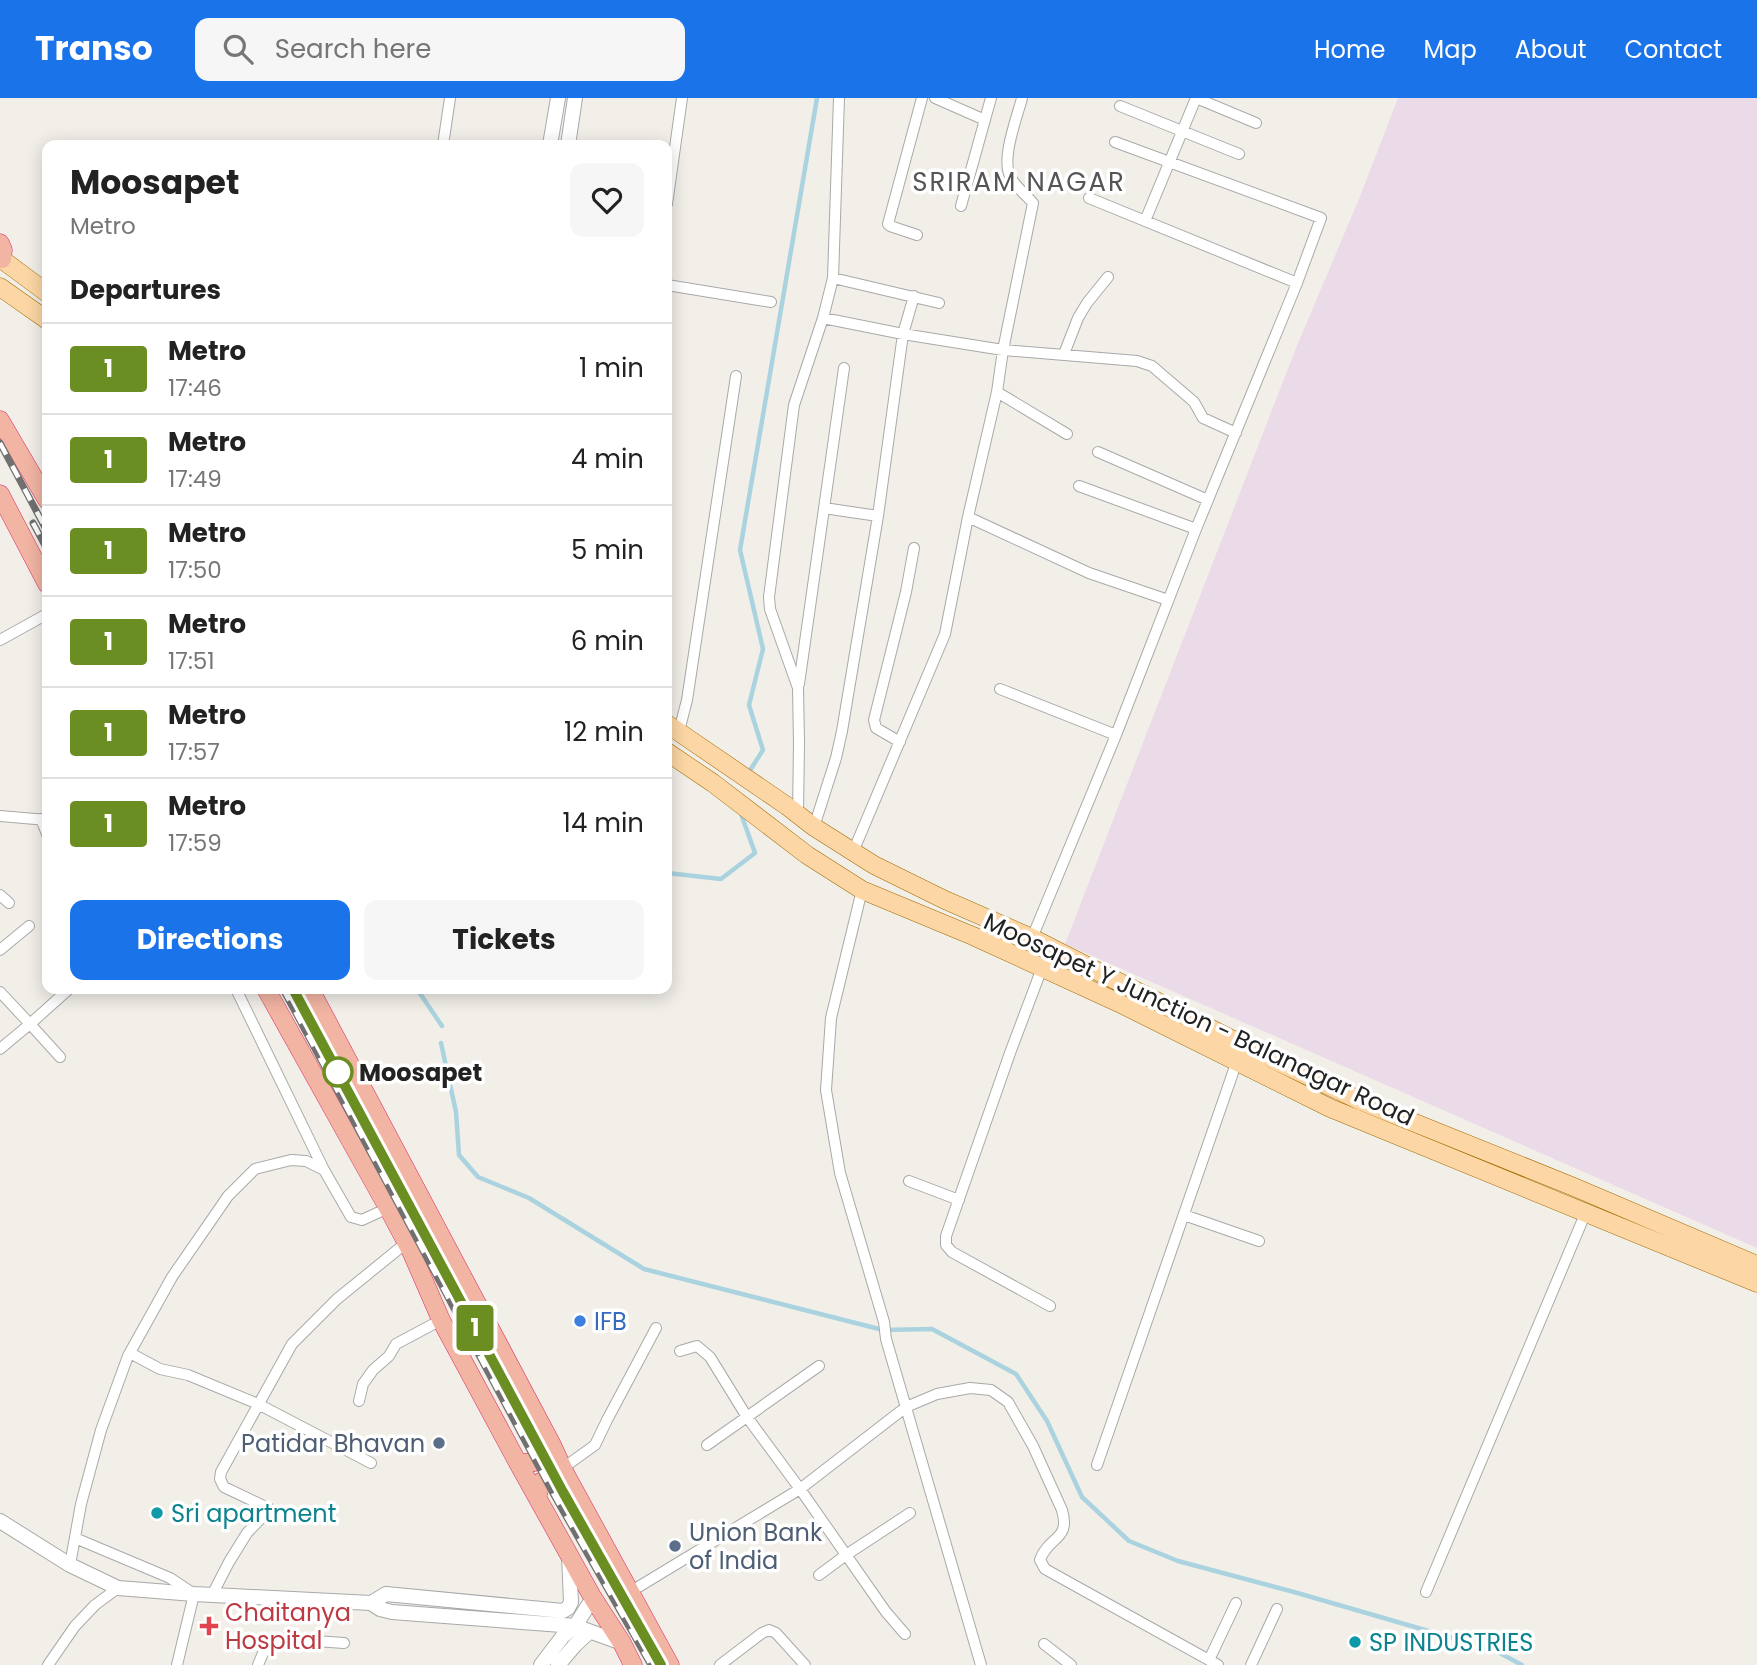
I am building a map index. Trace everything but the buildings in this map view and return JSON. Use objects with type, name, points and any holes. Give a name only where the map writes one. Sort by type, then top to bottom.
[{"type":"highway","points":[[0,420],[42,491]]},
{"type":"highway","points":[[0,494],[42,574]]},
{"type":"highway","points":[[269,994],[388,1208],[441,1320],[518,1464],[633,1665]]},
{"type":"highway","points":[[313,994],[564,1472],[670,1665]]},
{"type":"highway","points":[[518,1464],[540,1461],[547,1457],[552,1445]]},
{"type":"highway","points":[[537,1497],[542,1481],[564,1472]]},
{"type":"main road","points":[[1,253],[42,289]]},
{"type":"main road","points":[[0,287],[42,316]]},
{"type":"main road","name":"Moosapet Y Junction - Balanagar Road","points":[[673,727],[814,827],[874,865],[1032,938],[1249,1048],[1363,1102],[1574,1187],[1757,1265]]},
{"type":"main road","points":[[672,755],[819,863],[862,890],[1042,968],[1330,1108],[1757,1283]]},
{"type":"main road","points":[[935,920],[945,900]]},
{"type":"street","points":[[444,140],[450,98]]},
{"type":"street","points":[[551,140],[558,98]]},
{"type":"street","points":[[569,140],[575,98]]},
{"type":"street","points":[[672,169],[682,98]]},
{"type":"street","points":[[798,688],[770,609],[769,597],[794,405],[823,318],[833,278],[839,98]]},
{"type":"street","points":[[917,235],[888,224],[922,98]]},
{"type":"street","points":[[935,98],[985,120]]},
{"type":"street","points":[[961,206],[991,98]]},
{"type":"street","points":[[853,852],[945,634],[997,392],[1032,203],[1011,179],[1007,169],[1022,98]]},
{"type":"street","points":[[1145,221],[1196,98],[1256,123]]},
{"type":"street","points":[[1120,106],[1238,153]]},
{"type":"street","points":[[1032,938],[1116,735],[1321,218],[1115,142]]},
{"type":"street","points":[[1089,198],[1297,284]]},
{"type":"street","points":[[1064,354],[1078,318],[1108,277]]},
{"type":"street","points":[[833,278],[939,303]]},
{"type":"street","points":[[672,286],[771,302]]},
{"type":"street","points":[[814,827],[842,731],[878,516],[903,334],[914,296]]},
{"type":"street","points":[[823,318],[1003,350],[1137,361],[1152,366],[1194,402],[1203,418],[1236,433]]},
{"type":"street","points":[[792,811],[799,743],[798,688],[844,368]]},
{"type":"street","points":[[673,727],[687,700],[736,376]]},
{"type":"street","points":[[997,392],[1067,434]]},
{"type":"street","points":[[1098,452],[1208,500]]},
{"type":"street","points":[[1079,486],[1196,529]]},
{"type":"street","points":[[824,508],[878,516]]},
{"type":"street","points":[[968,517],[1089,573],[1168,600]]},
{"type":"street","points":[[900,741],[876,728],[874,720],[906,592],[914,548]]},
{"type":"street","points":[[0,640],[42,617]]},
{"type":"street","points":[[1000,689],[1116,735]]},
{"type":"street","points":[[0,816],[42,819]]},
{"type":"street","points":[[862,890],[831,1017],[826,1090],[841,1173],[884,1321],[886,1339],[981,1665]]},
{"type":"street","points":[[0,950],[30,926]]},
{"type":"street","points":[[1042,968],[946,1236],[946,1245],[953,1252],[1050,1306]]},
{"type":"street","points":[[0,992],[60,1057]]},
{"type":"street","points":[[0,1049],[63,994]]},
{"type":"street","points":[[238,994],[324,1170],[351,1217],[362,1220],[388,1208]]},
{"type":"street","points":[[1097,1465],[1237,1061]]},
{"type":"street","points":[[70,1565],[81,1504],[101,1430],[130,1353],[172,1277],[228,1196],[255,1169],[290,1160],[306,1161],[324,1170]]},
{"type":"street","points":[[909,1181],[959,1199]]},
{"type":"street","points":[[1426,1592],[1586,1212]]},
{"type":"street","points":[[1184,1215],[1259,1241]]},
{"type":"street","points":[[212,1595],[247,1533],[270,1509],[224,1487],[220,1479],[221,1472],[258,1404],[292,1344],[337,1299],[406,1243]]},
{"type":"street","points":[[359,1401],[363,1384],[397,1344],[441,1320]]},
{"type":"street","points":[[564,1472],[595,1445],[656,1328]]},
{"type":"street","points":[[680,1351],[698,1346],[710,1357],[747,1417],[886,1612],[905,1634]]},
{"type":"street","points":[[130,1353],[160,1369],[188,1375],[258,1404],[370,1462]]},
{"type":"street","points":[[707,1445],[819,1366]]},
{"type":"street","points":[[630,1592],[800,1489],[906,1407],[937,1394],[970,1388],[991,1390],[1009,1402],[1033,1446],[1062,1510],[1064,1528],[1060,1536],[1043,1550],[1040,1560],[1045,1569],[1213,1663],[1236,1604]]},
{"type":"street","points":[[820,1575],[910,1513]]},
{"type":"street","points":[[0,1521],[70,1565],[118,1588],[371,1603],[392,1612],[582,1629],[622,1643]]},
{"type":"street","points":[[75,1538],[170,1578],[194,1594]]},
{"type":"street","points":[[371,1603],[386,1594],[563,1611],[571,1602],[569,1554]]},
{"type":"street","points":[[48,1665],[75,1626],[95,1605],[118,1588]]},
{"type":"street","points":[[177,1665],[194,1594]]},
{"type":"street","points":[[541,1665],[582,1629],[593,1598]]},
{"type":"street","points":[[1251,1665],[1277,1609]]},
{"type":"street","points":[[720,1665],[769,1630],[776,1633],[805,1665]]},
{"type":"street","points":[[258,1665],[266,1646],[273,1638],[344,1643]]},
{"type":"street","points":[[558,1665],[569,1640]]},
{"type":"street","points":[[1044,1644],[1071,1665]]},
{"type":"shaded area","points":[[1398,98],[1757,98],[1757,1248],[1065,944],[1296,348]]},
{"type":"waterway","points":[[749,772],[763,750],[749,705],[763,649],[740,550],[817,98]]},
{"type":"waterway","points":[[672,874],[721,879],[755,853],[740,811]]},
{"type":"waterway","points":[[420,994],[442,1026]]},
{"type":"waterway","points":[[441,1043],[456,1112],[459,1155],[478,1177],[529,1198],[644,1269],[883,1330],[932,1329],[1016,1374],[1047,1421],[1082,1497],[1129,1541],[1178,1561],[1494,1650],[1522,1665]]},
{"type":"railway","points":[[0,443],[42,522]]},
{"type":"railway","points":[[33,523],[42,540]]},
{"type":"railway","points":[[286,994],[554,1495],[651,1665]]},
{"type":"metro line","name":"1","points":[[296,994],[563,1492],[661,1665]]},
{"type":"place","name":"Moosapet","points":[[338,1072]]},
{"type":"place","name":"IFB","points":[[580,1321]]},
{"type":"place","name":"Patidar Bhavan","points":[[439,1443]]},
{"type":"place","name":"Sri apartment","points":[[157,1513]]},
{"type":"place","name":"Union Bank of India","points":[[675,1546]]},
{"type":"place","name":"Chaitanya Hospital","points":[[209,1626]]},
{"type":"place","name":"SP INDUSTRIES","points":[[1355,1642]]},
{"type":"district","name":"SRIRAM NAGAR","points":[[1019,182]]}]
